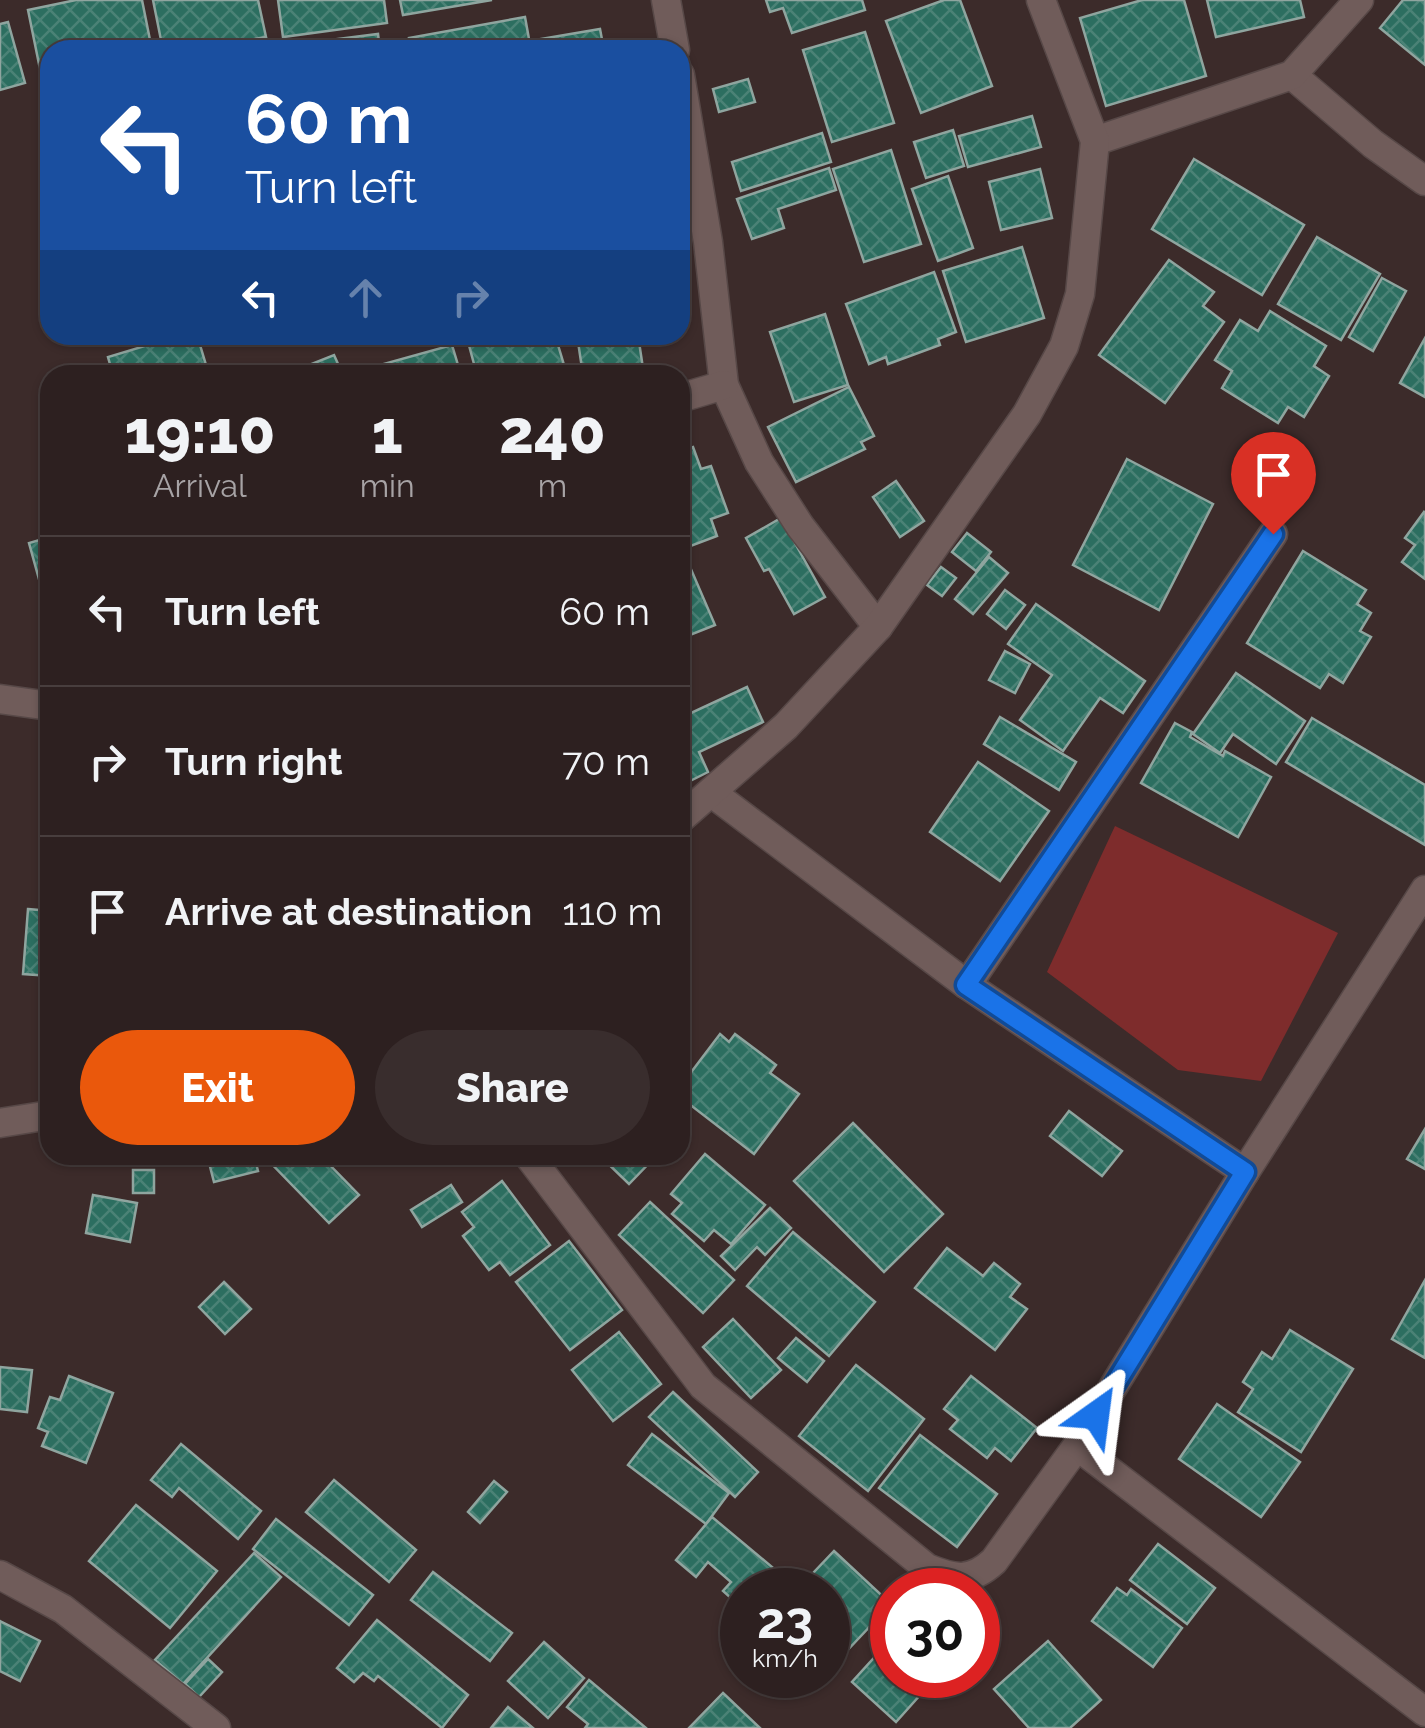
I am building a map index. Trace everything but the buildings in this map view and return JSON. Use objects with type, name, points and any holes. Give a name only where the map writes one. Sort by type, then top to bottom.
[{"type":"street","points":[[666,0],[674,40]]},
{"type":"street","points":[[690,811],[786,726],[878,626],[1027,414],[1064,346],[1080,294],[1095,141],[1041,0]]},
{"type":"street","points":[[1095,141],[1292,75],[1359,0]]},
{"type":"street","points":[[1292,75],[1373,144],[1425,181]]},
{"type":"street","points":[[690,157],[708,242],[724,385],[760,462],[800,526],[878,626]]},
{"type":"street","points":[[690,395],[724,385]]},
{"type":"street","points":[[966,985],[1273,534]]},
{"type":"street","points":[[0,699],[40,705]]},
{"type":"street","points":[[712,793],[966,985],[1245,1172]]},
{"type":"street","points":[[536,1165],[703,1386],[927,1568],[949,1577],[981,1573],[994,1562],[1077,1446],[1425,890]]},
{"type":"street","points":[[0,1122],[40,1116]]},
{"type":"street","points":[[1077,1446],[1425,1712]]},
{"type":"street","points":[[0,1575],[63,1609],[216,1728]]},
{"type":"shaded area","points":[[1115,826],[1338,933],[1261,1081],[1178,1070],[1047,972]]},
{"type":"route","points":[[1096,1415],[1245,1172],[966,985],[1273,534]]}]
